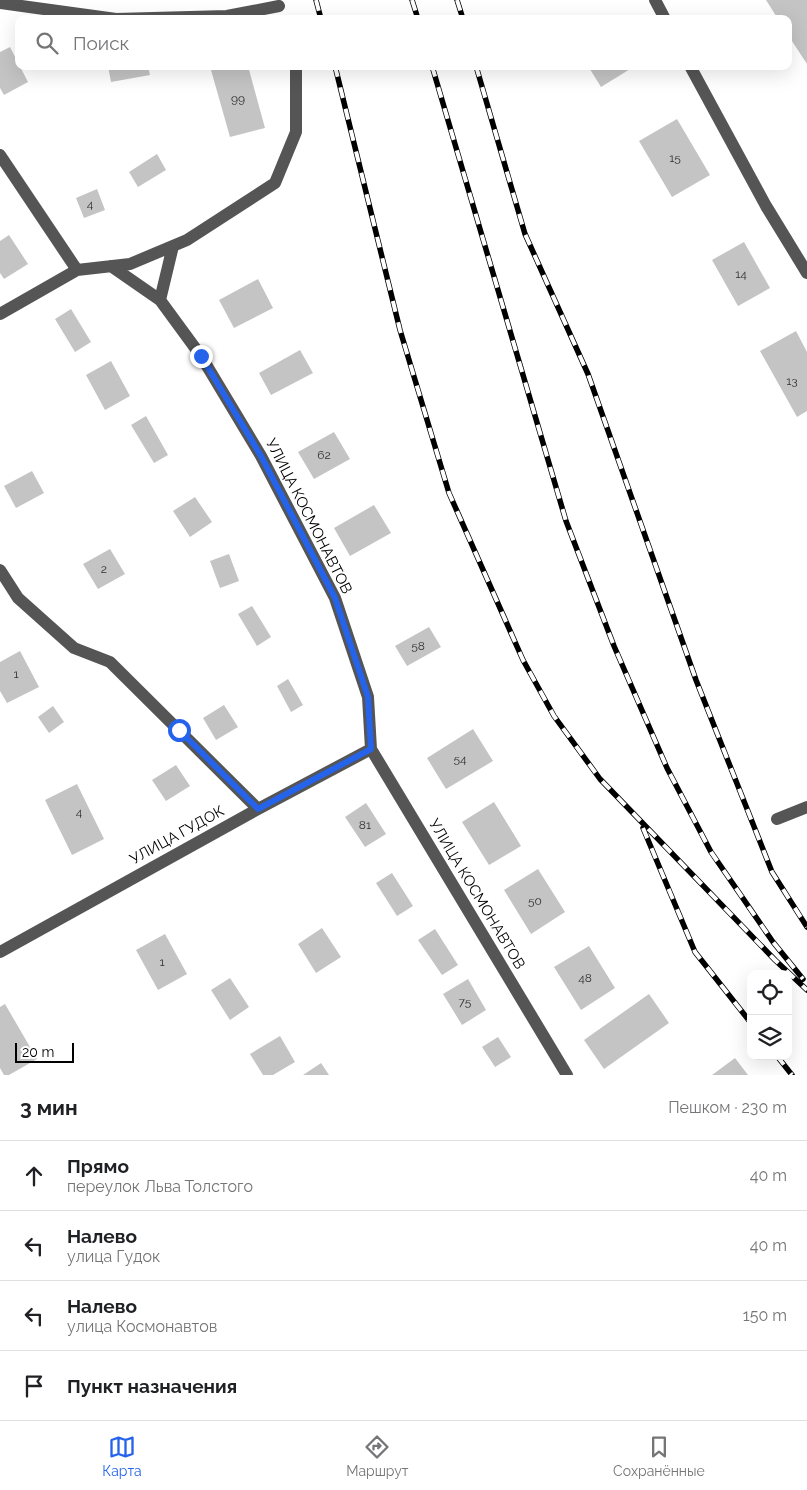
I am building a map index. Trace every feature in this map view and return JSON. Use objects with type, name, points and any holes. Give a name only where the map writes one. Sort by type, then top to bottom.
[{"type":"street","points":[[655,0],[663,15]]},
{"type":"street","points":[[0,3],[87,15]]},
{"type":"street","points":[[231,15],[278,3],[282,15]]},
{"type":"street","points":[[0,314],[77,270],[130,264],[187,240],[275,183],[296,132],[296,70]]},
{"type":"street","points":[[692,70],[766,206],[807,273]]},
{"type":"street","points":[[0,156],[77,270]]},
{"type":"street","points":[[160,300],[173,246]]},
{"type":"street","name":"УЛИЦА КОСМОНАВТОВ","points":[[111,266],[160,300],[201,356],[261,456],[335,598],[368,697],[371,749],[567,1075]]},
{"type":"street","points":[[0,570],[18,598],[74,648],[110,662],[258,809]]},
{"type":"street","name":"УЛИЦА ГУДОК","points":[[0,952],[258,809],[371,749]]},
{"type":"street","points":[[777,819],[807,807]]},
{"type":"building","points":[[766,0],[807,0],[807,64],[792,41],[792,15],[775,15]]},
{"type":"building","points":[[10,47],[15,57],[15,70],[22,70],[28,82],[4,95],[0,88],[0,52]]},
{"type":"building","points":[[109,70],[149,70],[150,75],[111,82]]},
{"type":"building","points":[[211,70],[249,70],[265,128],[230,137]]},
{"type":"building","points":[[590,70],[629,70],[601,87]]},
{"type":"building","points":[[677,119],[710,175],[672,197],[639,141]]},
{"type":"building","points":[[157,154],[166,170],[138,187],[129,172]]},
{"type":"building","points":[[97,189],[105,210],[84,218],[76,198]]},
{"type":"building","points":[[9,235],[28,264],[4,279],[0,273],[0,241]]},
{"type":"building","points":[[744,242],[770,288],[738,306],[712,260]]},
{"type":"building","points":[[258,279],[273,308],[234,328],[219,300]]},
{"type":"building","points":[[71,309],[91,342],[75,352],[55,319]]},
{"type":"building","points":[[796,331],[807,352],[807,411],[797,417],[760,351]]},
{"type":"building","points":[[300,350],[313,373],[271,395],[259,373]]},
{"type":"building","points":[[111,361],[130,396],[105,410],[86,375]]},
{"type":"building","points":[[146,416],[168,455],[154,463],[131,425]]},
{"type":"building","points":[[334,432],[350,459],[314,479],[298,452]]},
{"type":"building","points":[[32,471],[44,493],[16,508],[4,486]]},
{"type":"building","points":[[195,497],[212,522],[190,537],[173,511]]},
{"type":"building","points":[[374,505],[391,533],[350,556],[334,528]]},
{"type":"building","points":[[110,549],[125,574],[98,589],[83,564]]},
{"type":"building","points":[[229,554],[239,581],[220,588],[210,561]]},
{"type":"building","points":[[252,606],[271,637],[257,646],[238,614]]},
{"type":"building","points":[[429,627],[441,647],[407,666],[395,646]]},
{"type":"building","points":[[20,651],[39,687],[7,703],[0,691],[0,662]]},
{"type":"building","points":[[288,679],[303,705],[291,712],[277,686]]},
{"type":"building","points":[[224,705],[238,727],[216,740],[203,718]]},
{"type":"building","points":[[53,706],[64,722],[49,733],[38,717]]},
{"type":"building","points":[[473,729],[493,761],[446,789],[427,758]]},
{"type":"building","points":[[176,765],[190,786],[166,801],[152,780]]},
{"type":"building","points":[[77,784],[104,839],[72,855],[45,800]]},
{"type":"building","points":[[494,802],[521,846],[489,865],[462,822]]},
{"type":"building","points":[[366,803],[386,834],[365,847],[345,817]]},
{"type":"building","points":[[538,869],[565,912],[531,934],[504,890]]},
{"type":"building","points":[[392,873],[413,906],[397,916],[376,883]]},
{"type":"building","points":[[322,928],[341,957],[316,973],[298,944]]},
{"type":"building","points":[[435,929],[458,965],[442,975],[418,940]]},
{"type":"building","points":[[165,934],[187,974],[158,990],[136,950]]},
{"type":"building","points":[[589,946],[615,988],[581,1010],[554,967]]},
{"type":"building","points":[[230,978],[249,1007],[230,1020],[211,990]]},
{"type":"building","points":[[468,979],[486,1010],[462,1025],[443,994]]},
{"type":"building","points":[[649,994],[669,1023],[604,1069],[584,1040]]},
{"type":"building","points":[[5,1004],[37,1059],[9,1075],[4,1075],[0,1068],[0,1007]]},
{"type":"building","points":[[280,1036],[295,1062],[273,1075],[263,1075],[250,1054]]},
{"type":"building","points":[[498,1037],[511,1057],[495,1067],[482,1047]]},
{"type":"building","points":[[735,1058],[748,1075],[712,1075]]},
{"type":"building","points":[[321,1063],[329,1075],[303,1075]]},
{"type":"railway","points":[[316,0],[320,15]]},
{"type":"railway","points":[[412,0],[417,15]]},
{"type":"railway","points":[[457,0],[462,15]]},
{"type":"railway","points":[[336,70],[400,330],[449,493],[523,660],[554,716],[600,779],[775,960],[807,990]]},
{"type":"railway","points":[[433,70],[566,521],[614,646],[667,768],[711,852],[773,942],[803,979]]},
{"type":"railway","points":[[477,70],[525,234],[588,374],[696,680],[772,872],[807,927]]},
{"type":"railway","points":[[643,828],[695,952],[747,1018]]},
{"type":"railway","points":[[780,1060],[792,1075]]},
{"type":"route","points":[[179,730],[258,809],[371,749],[368,697],[335,598],[261,456],[201,356]]}]
